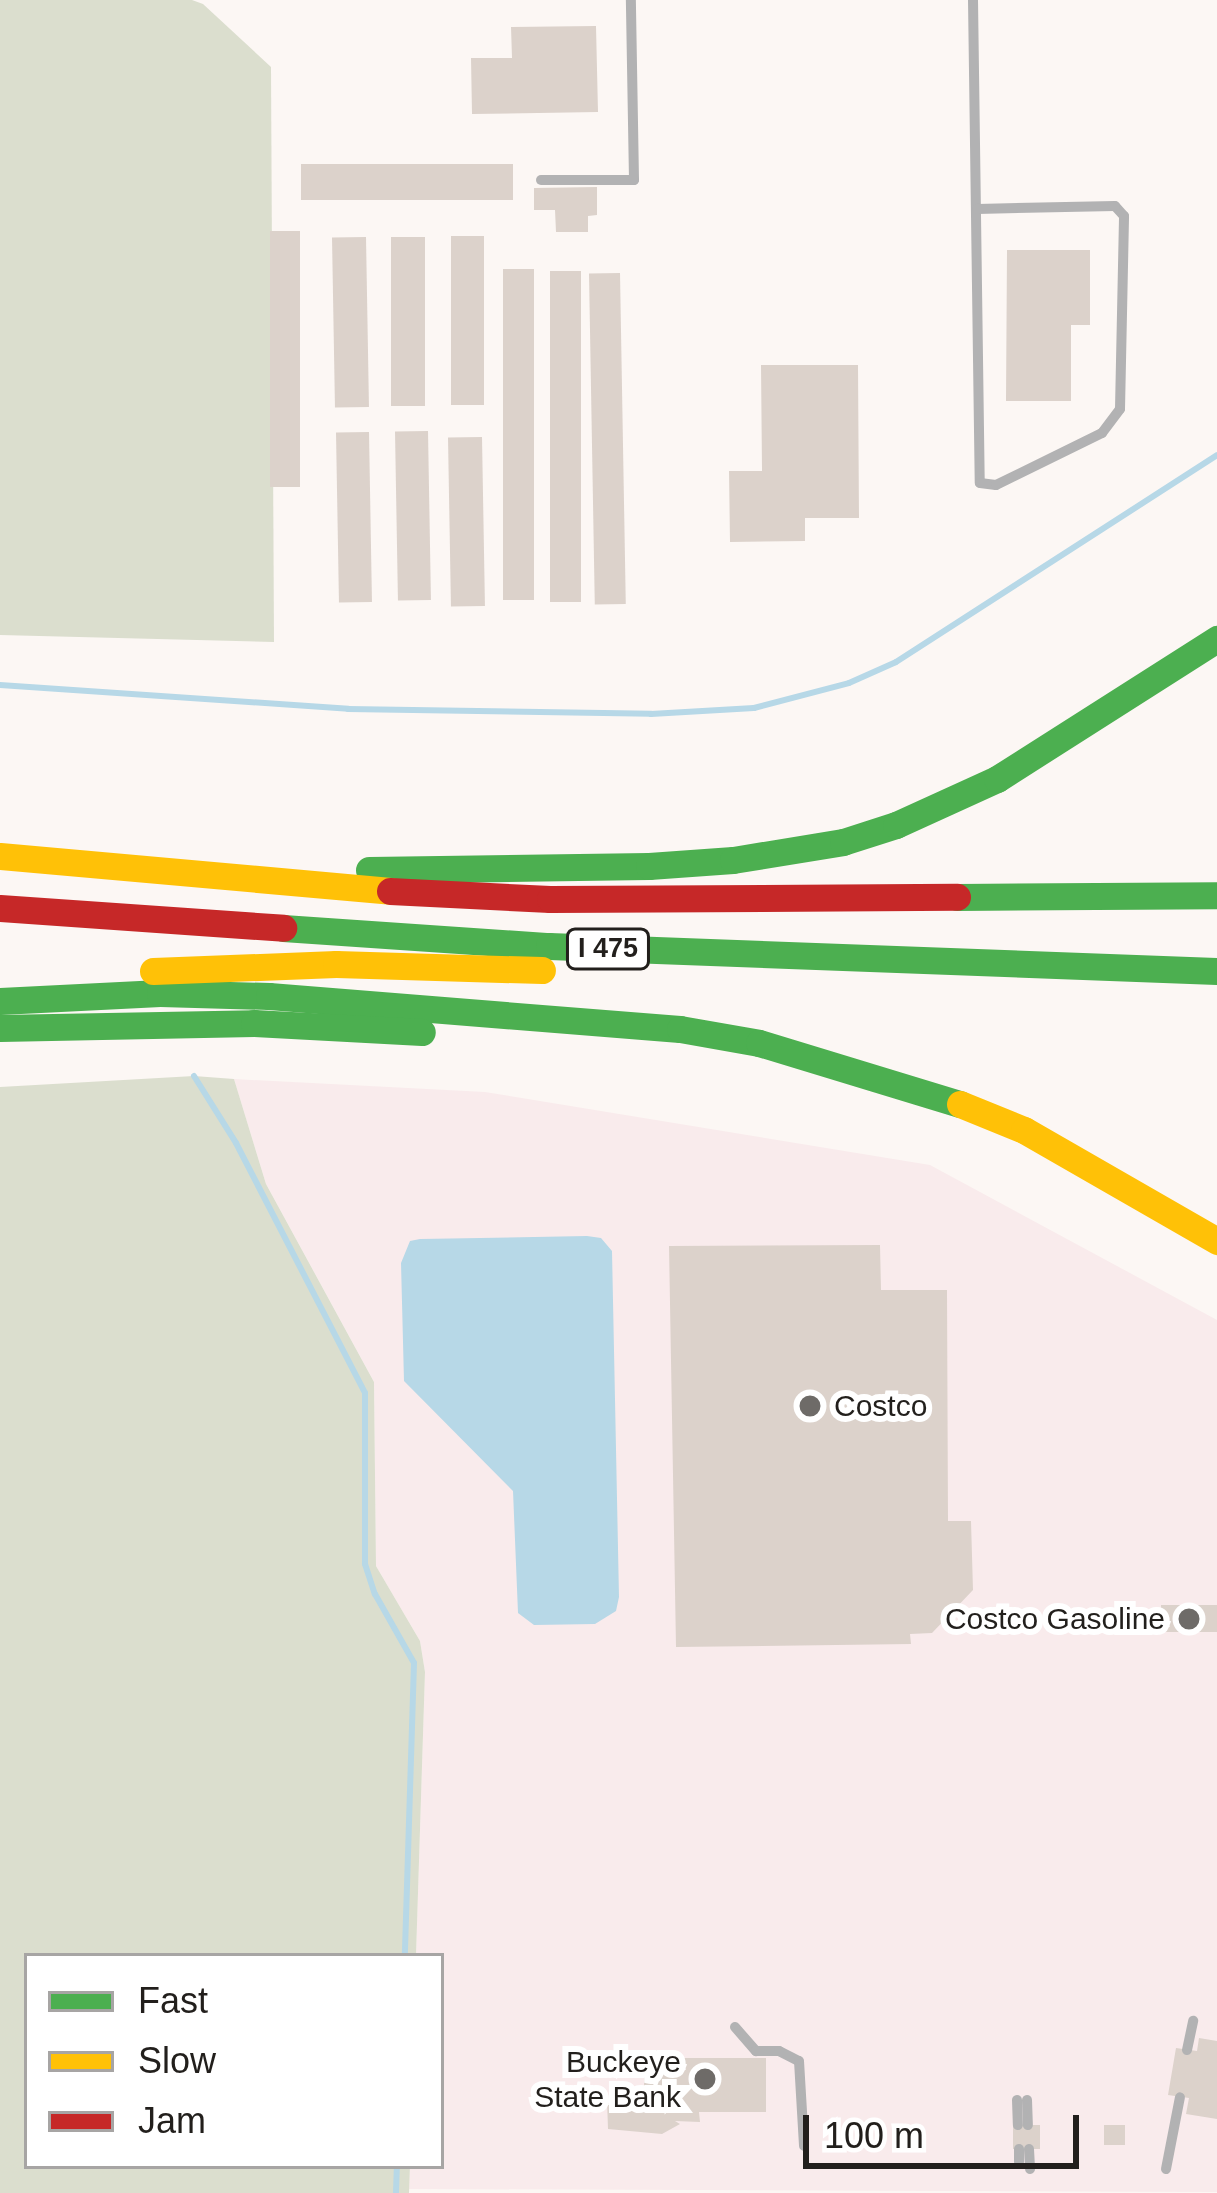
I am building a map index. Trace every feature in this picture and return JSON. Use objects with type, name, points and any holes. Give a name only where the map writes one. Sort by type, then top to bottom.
[{"type":"highway","points":[[997,779],[1217,639]]},
{"type":"highway","points":[[149,874],[733,860],[843,842],[896,825],[1107,726],[1217,657]]},
{"type":"highway","name":"I 475","points":[[0,856],[149,874],[550,899],[1217,895]]},
{"type":"highway","name":"I 475","points":[[0,908],[549,946],[1217,971]]},
{"type":"highway","points":[[0,984],[336,964],[830,983],[1217,984]]},
{"type":"highway","points":[[0,1001],[160,993],[287,998],[680,1029],[917,1088],[1024,1130],[1217,1239]]},
{"type":"highway","points":[[0,1028],[254,1023],[785,1053]]},
{"type":"lane","points":[[542,180],[634,180],[631,0]]},
{"type":"lane","points":[[974,0],[980,483],[996,485],[1102,433],[1120,409],[1124,216],[1115,206],[977,208]]},
{"type":"lane","points":[[1187,2050],[1193,2021]]},
{"type":"lane","points":[[735,2027],[756,2051],[779,2050],[800,2061],[804,2146]]},
{"type":"lane","points":[[1166,2169],[1180,2097]]},
{"type":"lane","points":[[1022,2100],[1023,2125]]},
{"type":"shaded area","points":[[234,1079],[485,1092],[930,1165],[1217,1320],[1217,2192],[409,2189],[410,2169],[444,2169],[444,1953],[416,1953],[425,1672],[420,1641],[376,1566],[374,1382],[266,1184]]},
{"type":"green space","points":[[0,0],[192,0],[203,4],[271,67],[274,642],[0,635]]},
{"type":"green space","points":[[194,1076],[234,1079],[266,1184],[374,1382],[376,1566],[420,1641],[425,1672],[416,1953],[24,1953],[24,2169],[410,2169],[409,2193],[0,2193],[0,1087]]},
{"type":"water","points":[[601,1238],[612,1251],[619,1597],[616,1611],[595,1624],[534,1625],[518,1613],[513,1491],[404,1381],[401,1263],[410,1241],[420,1239]]},
{"type":"building","points":[[596,26],[598,112],[472,114],[471,58],[512,58],[511,27]]},
{"type":"building","points":[[301,164],[513,164],[513,200],[301,200]]},
{"type":"building","points":[[597,187],[597,215],[588,216],[588,232],[556,232],[555,210],[534,210],[534,188]]},
{"type":"building","points":[[270,231],[300,231],[300,487],[270,487]]},
{"type":"building","points":[[451,236],[484,236],[484,405],[451,405]]},
{"type":"building","points":[[366,237],[369,407],[335,408],[332,238]]},
{"type":"building","points":[[391,237],[425,237],[425,406],[391,406]]},
{"type":"building","points":[[1007,250],[1090,250],[1090,325],[1071,325],[1071,401],[1006,401]]},
{"type":"building","points":[[503,269],[534,269],[534,600],[503,600]]},
{"type":"building","points":[[550,271],[581,271],[581,602],[550,602]]},
{"type":"building","points":[[620,273],[626,604],[595,604],[589,274]]},
{"type":"building","points":[[761,365],[858,365],[859,518],[805,518],[805,541],[730,542],[729,471],[762,471]]},
{"type":"building","points":[[428,431],[431,600],[398,601],[395,432]]},
{"type":"building","points":[[369,432],[372,602],[339,603],[336,433]]},
{"type":"building","points":[[482,437],[485,606],[451,607],[448,438]]},
{"type":"building","name":"Costco","points":[[880,1245],[881,1290],[947,1290],[948,1521],[971,1521],[973,1590],[932,1633],[910,1634],[911,1644],[676,1647],[669,1246]]},
{"type":"building","name":"Costco Gasoline","points":[[1161,1605],[1217,1605],[1217,1632],[1161,1632]]},
{"type":"building","points":[[1199,2038],[1217,2041],[1217,2119],[1186,2114],[1189,2098],[1168,2095],[1176,2048],[1197,2051]]},
{"type":"building","name":"Buckeye State Bank","points":[[644,2058],[766,2058],[766,2112],[699,2112],[700,2122],[675,2121],[680,2124],[662,2134],[608,2129],[607,2100],[644,2099]]},
{"type":"building","points":[[1013,2125],[1040,2125],[1040,2149],[1013,2149]]},
{"type":"building","points":[[1104,2125],[1125,2125],[1125,2145],[1104,2145]]},
{"type":"waterway","points":[[0,685],[348,709],[651,714],[754,708],[849,683],[896,662],[1217,455]]},
{"type":"waterway","points":[[194,1076],[236,1143],[365,1393],[365,1564],[375,1594],[414,1663],[405,1953]]},
{"type":"waterway","points":[[396,2192],[397,2169]]},
{"type":"traffic: fast","points":[[369,870],[649,866],[733,860],[843,842],[896,825],[997,779],[1217,639]]},
{"type":"traffic: fast","points":[[957,897],[1217,895]]},
{"type":"traffic: fast","points":[[283,928],[549,946],[1217,971]]},
{"type":"traffic: fast","points":[[0,1001],[160,993],[269,996],[680,1029],[759,1043],[960,1104]]},
{"type":"traffic: fast","points":[[0,1028],[254,1023],[422,1032]]},
{"type":"traffic: slow","points":[[0,856],[390,891]]},
{"type":"traffic: slow","points":[[153,971],[336,964],[542,970]]},
{"type":"traffic: slow","points":[[960,1104],[1024,1130],[1217,1241]]},
{"type":"traffic: jam","points":[[390,891],[550,899],[957,897]]},
{"type":"traffic: jam","points":[[0,908],[283,928]]},
{"type":"place","name":"Costco","points":[[810,1406]]},
{"type":"place","name":"Costco Gasoline","points":[[1189,1619]]},
{"type":"place","name":"Buckeye State Bank","points":[[705,2079]]}]
